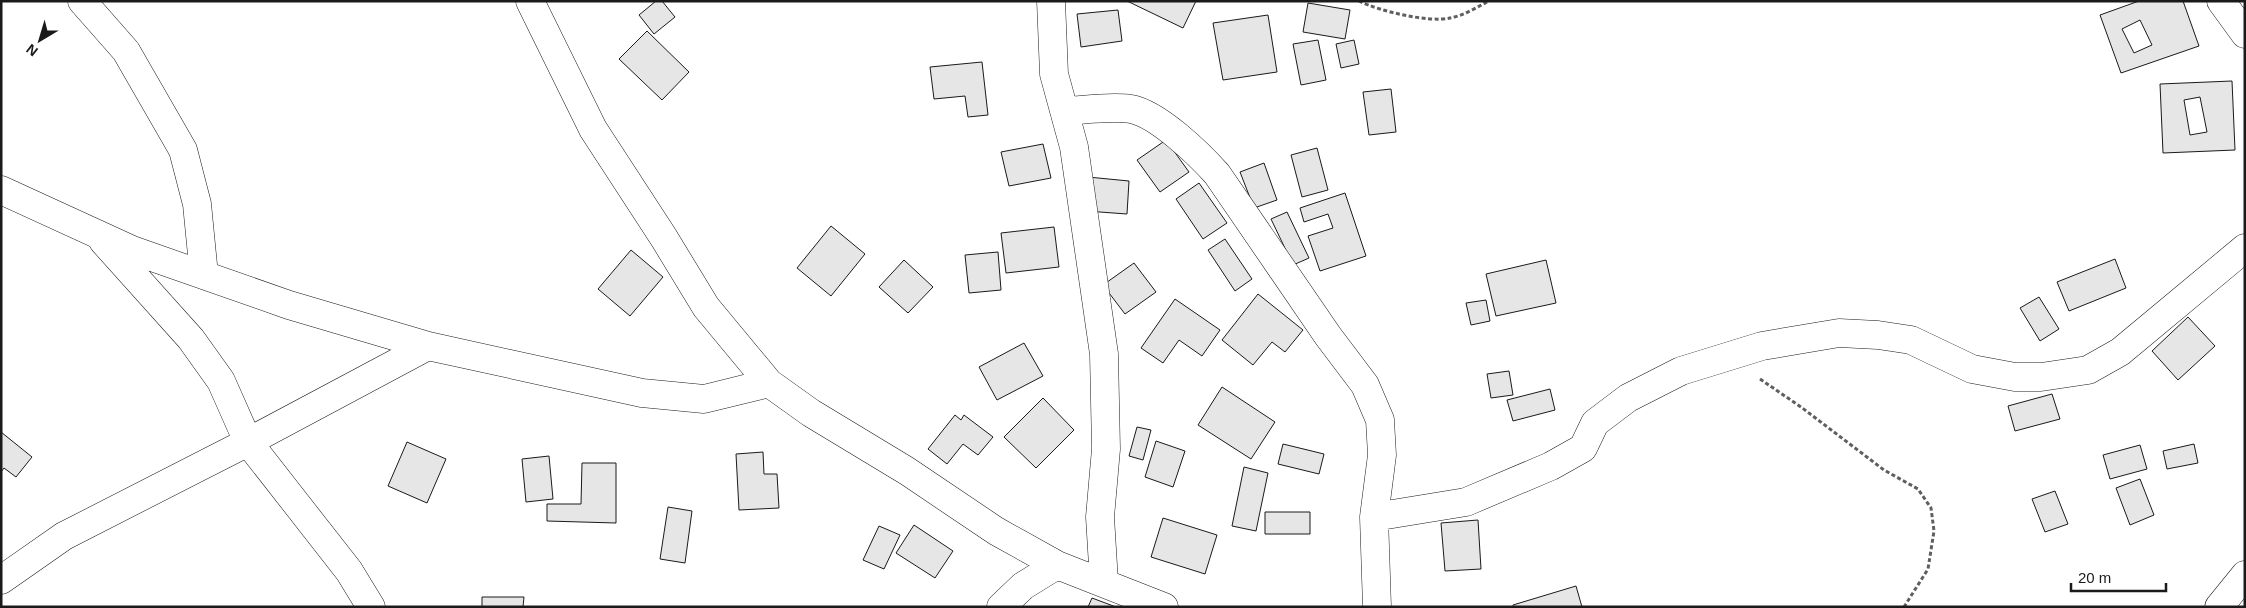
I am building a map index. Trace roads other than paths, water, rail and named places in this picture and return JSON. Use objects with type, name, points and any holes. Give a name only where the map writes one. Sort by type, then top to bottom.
[{"type":"street","points":[[82,1],[126,51],[183,150],[197,204],[204,275]]},
{"type":"street","points":[[1051,1],[1054,74],[1074,147],[1104,354],[1106,449],[1100,517],[1104,582]]},
{"type":"street","points":[[2221,1],[2245,34]]},
{"type":"street","points":[[531,2],[593,129],[664,238],[706,308],[769,383],[811,413],[907,471],[996,531],[1057,565],[1164,607]]},
{"type":"street","points":[[1064,112],[1094,109],[1130,109],[1146,113],[1198,154],[1217,174],[1328,336],[1365,385],[1380,420],[1382,455],[1374,518],[1377,607]]},
{"type":"street","points":[[1,190],[132,250],[289,305],[428,346],[642,393],[704,399],[769,383]]},
{"type":"street","points":[[96,234],[156,297],[206,360],[221,381],[248,442],[349,571],[371,607]]},
{"type":"street","points":[[1374,518],[1466,502],[1551,466],[1583,448],[1596,423],[1628,398],[1681,371],[1762,346],[1840,333],[1911,340],[1972,369],[2015,377],[2041,377],[2088,370],[2120,352],[2245,248]]},
{"type":"street","points":[[1,580],[64,536],[248,442],[428,346]]},
{"type":"street","points":[[1001,607],[1023,586],[1057,565]]},
{"type":"street","points":[[2219,607],[2245,575]]}]
